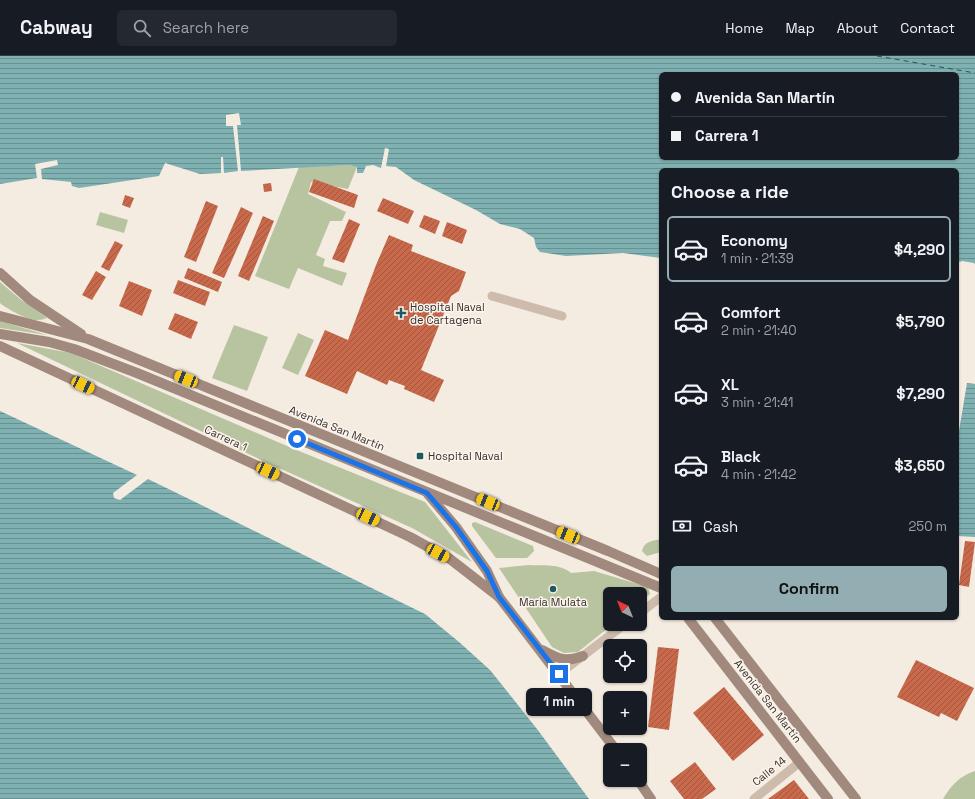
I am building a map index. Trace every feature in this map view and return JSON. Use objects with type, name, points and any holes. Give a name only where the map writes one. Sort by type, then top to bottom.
[{"type":"main road","points":[[0,273],[30,300],[88,338]]},
{"type":"main road","name":"Avenida San Martín","points":[[0,316],[88,338],[659,573]]},
{"type":"main road","points":[[0,334],[49,342],[74,349],[137,373],[659,587]]},
{"type":"main road","name":"Carrera 1","points":[[0,346],[410,537],[450,559],[499,597]]},
{"type":"main road","name":"Carrera 1","points":[[419,474],[427,493],[456,527],[487,571],[499,597],[611,743]]},
{"type":"main road","name":"Avenida San Martín","points":[[690,620],[828,799]]},
{"type":"main road","name":"Avenida San Martín","points":[[717,620],[856,799]]},
{"type":"main road","points":[[539,648],[561,660],[568,660],[583,656]]},
{"type":"main road","points":[[643,787],[652,799]]},
{"type":"street","points":[[492,296],[562,316]]},
{"type":"street","points":[[647,608],[659,599]]},
{"type":"street","points":[[559,674],[616,631]]},
{"type":"street","name":"Calle 14","points":[[754,799],[795,766],[799,761]]},
{"type":"green space","points":[[349,165],[357,167],[348,189],[311,182],[308,194],[346,212],[342,221],[330,221],[316,255],[325,259],[323,266],[347,273],[342,286],[298,268],[289,289],[255,276],[299,167]]},
{"type":"green space","points":[[100,212],[128,220],[124,233],[96,225]]},
{"type":"green space","points":[[0,282],[20,299],[47,318],[41,320],[29,319],[0,303]]},
{"type":"green space","points":[[0,321],[47,335],[0,328]]},
{"type":"green space","points":[[234,325],[268,337],[247,391],[212,378]]},
{"type":"green space","points":[[298,333],[314,340],[298,375],[282,368]]},
{"type":"green space","points":[[17,343],[71,353],[294,449],[425,502],[472,562],[412,528],[259,459]]},
{"type":"green space","points":[[475,522],[533,546],[534,551],[527,558],[496,558],[472,526],[472,523]]},
{"type":"green space","points":[[659,539],[659,553],[647,556],[642,551],[643,548],[647,543]]},
{"type":"green space","points":[[546,565],[556,566],[571,573],[594,571],[648,587],[650,594],[647,596],[647,587],[603,587],[603,631],[604,631],[578,652],[564,653],[552,647],[499,568]]},
{"type":"green space","points":[[975,771],[975,799],[943,799],[949,789],[956,782]]},
{"type":"water","points":[[0,56],[975,56],[975,264],[962,261],[959,262],[959,168],[659,168],[659,258],[623,253],[566,256],[540,252],[536,247],[534,238],[520,229],[500,224],[476,210],[414,180],[396,167],[386,166],[389,149],[385,148],[381,168],[373,165],[366,166],[363,173],[357,173],[357,167],[349,165],[241,171],[237,125],[241,125],[239,113],[226,115],[226,126],[233,126],[238,171],[224,173],[223,157],[221,157],[221,173],[200,174],[165,163],[159,176],[79,188],[72,186],[71,182],[42,179],[41,169],[58,165],[57,160],[35,164],[37,178],[0,184]]},
{"type":"water","points":[[967,383],[975,384],[975,537],[959,536],[959,431]]},
{"type":"water","points":[[0,411],[137,475],[113,493],[114,498],[120,500],[148,479],[425,614],[490,670],[537,729],[589,799],[0,799]]},
{"type":"building","points":[[314,179],[358,195],[354,208],[309,192]]},
{"type":"building","points":[[271,183],[272,191],[264,192],[263,184]]},
{"type":"building","points":[[125,195],[134,198],[130,208],[122,205]]},
{"type":"building","points":[[383,198],[414,211],[408,224],[377,211]]},
{"type":"building","points":[[206,201],[218,206],[196,262],[184,257]]},
{"type":"building","points":[[241,207],[253,213],[224,278],[212,273]]},
{"type":"building","points":[[424,215],[440,221],[435,234],[419,227]]},
{"type":"building","points":[[263,216],[274,221],[249,281],[238,276]]},
{"type":"building","points":[[349,219],[360,224],[344,263],[332,259]]},
{"type":"building","points":[[447,222],[467,230],[462,244],[442,236]]},
{"type":"building","name":"Hospital Naval de Cartagena","points":[[389,235],[413,245],[411,251],[466,272],[459,291],[451,296],[421,370],[444,380],[434,402],[404,389],[405,386],[389,380],[387,385],[357,371],[347,394],[305,376],[325,330],[348,340]]},
{"type":"building","points":[[115,241],[123,245],[109,271],[101,267]]},
{"type":"building","points":[[188,268],[222,282],[218,292],[184,278]]},
{"type":"building","points":[[96,271],[106,277],[92,300],[82,295]]},
{"type":"building","points":[[178,280],[210,292],[205,306],[173,293]]},
{"type":"building","points":[[129,281],[152,290],[142,316],[119,306]]},
{"type":"building","points":[[175,313],[198,322],[191,339],[168,329]]},
{"type":"building","points":[[965,541],[975,542],[969,587],[959,585]]},
{"type":"building","points":[[658,647],[679,649],[669,730],[648,727]]},
{"type":"building","points":[[916,660],[974,688],[957,721],[941,713],[939,717],[897,697]]},
{"type":"building","points":[[724,687],[764,735],[733,761],[693,713]]},
{"type":"building","points":[[695,762],[716,789],[702,799],[684,799],[670,781]]},
{"type":"building","points":[[794,780],[809,799],[768,799]]},
{"type":"ferry route","points":[[877,56],[975,73]]},
{"type":"place","name":"Hospital Naval de Cartagena","points":[[401,313]]},
{"type":"place","name":"Hospital Naval","points":[[420,456]]},
{"type":"place","name":"María Mulata","points":[[553,589]]},
{"type":"route","points":[[297,439],[427,493],[456,527],[487,571],[499,597],[559,674]]}]
